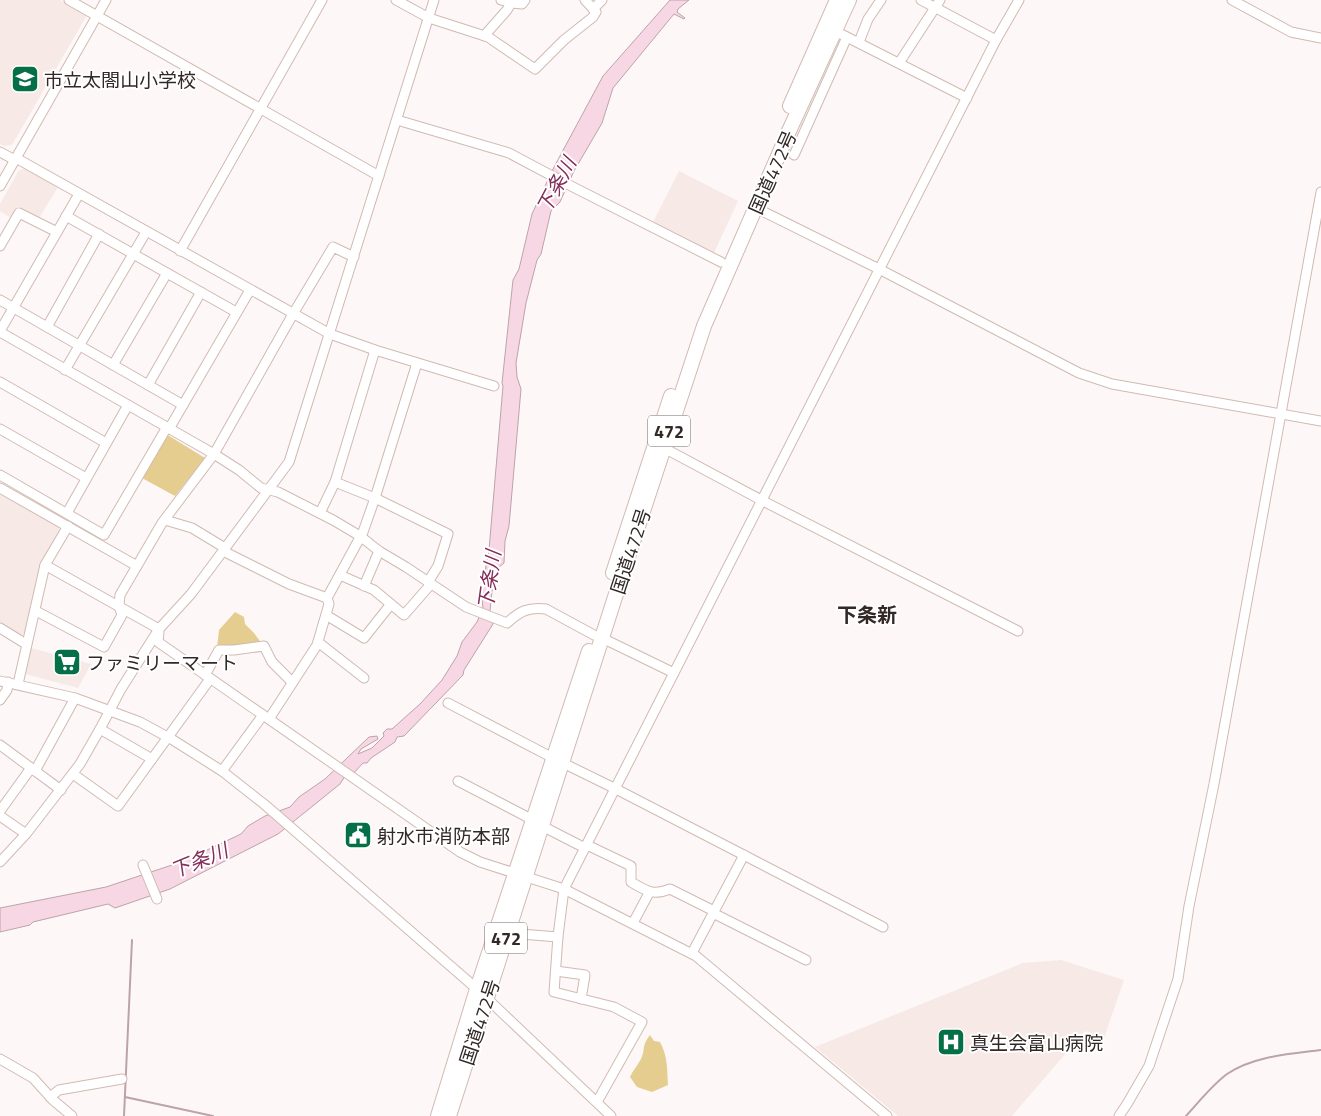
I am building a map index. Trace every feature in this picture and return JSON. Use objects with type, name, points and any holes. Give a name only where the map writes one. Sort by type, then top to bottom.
[{"type":"highway","name":"国道472号","points":[[438,1116],[482,994],[538,823],[598,636],[654,444],[696,321],[838,0]]},
{"type":"highway","name":"国道472号","points":[[598,636],[664,448],[704,326],[724,276],[841,34],[850,0]]},
{"type":"highway","name":"国道472号","points":[[449,1116],[482,994],[508,933],[521,875]]},
{"type":"street","points":[[69,0],[380,176]]},
{"type":"street","points":[[0,186],[106,0]]},
{"type":"street","points":[[180,251],[322,0]]},
{"type":"street","points":[[396,0],[429,18],[484,36],[535,69],[596,12],[585,0]]},
{"type":"street","points":[[0,862],[26,834],[73,774],[133,668],[159,629],[191,594],[289,462],[434,0]]},
{"type":"street","points":[[501,0],[522,4],[525,0]]},
{"type":"street","points":[[593,9],[602,0]]},
{"type":"street","points":[[859,42],[868,19],[881,0]]},
{"type":"street","points":[[921,0],[938,3],[996,40]]},
{"type":"street","points":[[597,1102],[642,1022],[614,1008],[554,992],[564,889],[996,40],[1019,0]]},
{"type":"street","points":[[1232,0],[1291,32],[1321,38]]},
{"type":"street","points":[[484,36],[507,10],[510,3]]},
{"type":"street","points":[[900,63],[938,3]]},
{"type":"street","points":[[794,155],[841,34],[967,98]]},
{"type":"street","points":[[397,120],[509,153],[573,188],[721,262]]},
{"type":"street","points":[[0,152],[330,334],[375,350],[494,386]]},
{"type":"street","points":[[1119,1116],[1149,1066],[1178,979],[1189,906],[1216,774],[1321,192]]},
{"type":"street","points":[[79,194],[0,332],[214,454],[239,470],[261,488],[278,492],[360,536],[379,552],[406,567],[469,608],[507,623],[519,612],[538,608],[546,609],[674,673]]},
{"type":"street","points":[[756,208],[1092,378],[1112,384],[1321,421]]},
{"type":"street","points":[[0,246],[19,213],[57,232]]},
{"type":"street","points":[[66,216],[236,312]]},
{"type":"street","points":[[66,370],[146,232]]},
{"type":"street","points":[[47,327],[99,234]]},
{"type":"street","points":[[36,611],[104,647],[122,615],[119,606],[120,595],[165,520],[214,454],[333,247],[354,258]]},
{"type":"street","points":[[113,365],[167,273]]},
{"type":"street","points":[[0,475],[104,535],[250,290]]},
{"type":"street","points":[[148,385],[201,292]]},
{"type":"street","points":[[0,300],[183,405]]},
{"type":"street","points":[[320,513],[335,482],[375,350]]},
{"type":"street","points":[[327,598],[360,536],[375,498],[417,363]]},
{"type":"street","points":[[0,382],[106,443]]},
{"type":"street","points":[[67,514],[128,405]]},
{"type":"street","points":[[0,429],[86,478]]},
{"type":"street","points":[[664,448],[763,501],[1018,631]]},
{"type":"street","points":[[335,482],[375,498],[448,534],[438,566],[429,583],[404,615],[374,590],[340,575]]},
{"type":"street","points":[[0,488],[137,566]]},
{"type":"street","points":[[165,520],[192,528],[224,549],[289,584],[327,598],[330,604],[318,642],[266,717],[222,771]]},
{"type":"street","points":[[18,684],[45,565],[68,526]]},
{"type":"street","points":[[364,586],[379,552]]},
{"type":"street","points":[[45,565],[159,629]]},
{"type":"street","points":[[326,615],[364,638],[391,604]]},
{"type":"street","points":[[0,628],[26,644]]},
{"type":"street","points":[[159,629],[158,642],[460,852],[480,862],[564,889],[633,922],[692,954],[887,1116]]},
{"type":"street","points":[[318,642],[364,678]]},
{"type":"street","points":[[73,774],[118,806],[168,737],[207,677],[219,650],[264,646],[272,662],[292,682]]},
{"type":"street","points":[[0,700],[6,690],[4,682],[75,698],[140,722],[222,771],[264,804],[482,994],[612,1116]]},
{"type":"street","points":[[0,811],[33,770],[75,698]]},
{"type":"street","points":[[448,704],[883,927]]},
{"type":"street","points":[[100,729],[152,759]]},
{"type":"street","points":[[1,749],[61,790]]},
{"type":"street","points":[[458,781],[538,823],[631,866],[631,882],[649,893],[661,893],[670,890],[806,960]]},
{"type":"street","points":[[0,816],[26,834]]},
{"type":"street","points":[[692,954],[744,855]]},
{"type":"street","points":[[144,866],[157,899]]},
{"type":"street","points":[[633,922],[649,893]]},
{"type":"street","points":[[508,933],[558,938]]},
{"type":"street","points":[[556,971],[585,976],[581,999]]},
{"type":"street","points":[[0,1059],[33,1078],[50,1097],[72,1116]]},
{"type":"street","points":[[50,1097],[59,1090],[122,1079]]},
{"type":"shaded area","name":"市立太閤山小学校","points":[[0,0],[60,0],[87,15],[12,145],[4,146],[0,144]]},
{"type":"shaded area","points":[[26,168],[58,187],[39,218],[18,206],[11,218],[0,211],[0,204],[19,170]]},
{"type":"shaded area","points":[[679,171],[738,201],[713,255],[652,224]]},
{"type":"shaded area","points":[[166,434],[205,458],[175,496],[142,478]]},
{"type":"shaded area","points":[[0,494],[58,526],[60,532],[26,632],[21,635],[0,623]]},
{"type":"shaded area","points":[[235,612],[244,617],[245,624],[262,644],[217,648],[219,630]]},
{"type":"shaded area","points":[[31,648],[91,664],[78,688],[25,674]]},
{"type":"shaded area","name":"真生会富山病院","points":[[1061,960],[1124,980],[1104,1038],[1085,1031],[1012,1116],[898,1116],[815,1047],[1023,963]]},
{"type":"shaded area","points":[[650,1035],[654,1041],[660,1042],[663,1047],[667,1063],[668,1085],[652,1092],[637,1087],[630,1077],[641,1059]]},
{"type":"water","name":"下条川","points":[[670,0],[689,0],[677,12],[685,18],[674,14],[613,88],[602,123],[574,171],[560,202],[551,211],[541,254],[537,260],[526,303],[516,363],[517,377],[521,389],[509,526],[505,541],[504,563],[498,568],[492,591],[490,611],[493,624],[464,670],[463,675],[404,736],[397,737],[395,742],[371,758],[367,763],[363,763],[352,775],[345,776],[340,784],[278,834],[170,889],[115,908],[108,904],[0,932],[0,908],[106,887],[184,861],[241,834],[248,826],[265,816],[290,807],[299,797],[325,779],[369,737],[377,736],[378,739],[361,749],[358,754],[372,748],[384,736],[383,733],[387,729],[392,729],[420,704],[442,680],[457,656],[462,642],[477,622],[483,608],[481,593],[489,550],[502,383],[513,280],[519,269],[532,214],[553,169],[603,76]]},
{"type":"waterway","points":[[124,1116],[132,940]]},
{"type":"waterway","points":[[1186,1116],[1205,1094],[1227,1074],[1237,1068],[1272,1057],[1321,1050]]},
{"type":"waterway","points":[[125,1097],[213,1116]]},
{"type":"place","name":"市立太閤山小学校","points":[[25,79]]},
{"type":"place","name":"ファミリーマート","points":[[67,662]]},
{"type":"place","name":"射水市消防本部","points":[[358,835]]},
{"type":"place","name":"真生会富山病院","points":[[951,1042]]},
{"type":"district","name":"下条新","points":[[867,614]]}]
